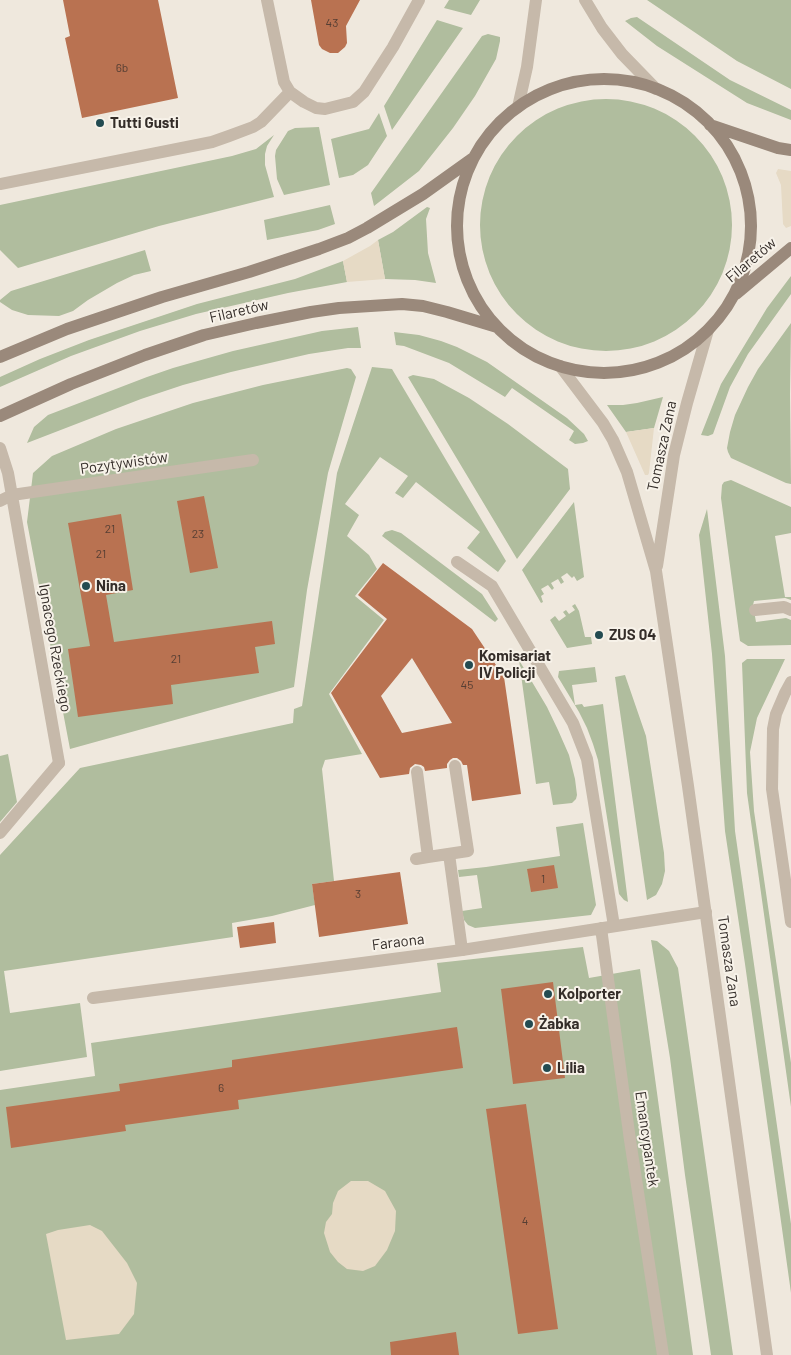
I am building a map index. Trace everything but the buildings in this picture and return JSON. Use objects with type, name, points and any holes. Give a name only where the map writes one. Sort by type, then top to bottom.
[{"type":"main road","points":[[589,80],[618,80],[656,89],[696,112],[710,125],[735,161],[742,177],[750,221],[749,247],[743,273],[721,315],[708,330],[680,352],[655,364],[621,372],[595,373],[560,366],[542,360],[511,340],[497,327],[470,287],[459,250],[457,231],[459,203],[474,157],[503,119],[534,97],[552,89],[589,80]]},
{"type":"main road","points":[[710,125],[778,148],[791,150]]},
{"type":"main road","points":[[0,357],[66,329],[162,297],[249,272],[348,238],[423,194],[474,157]]},
{"type":"main road","name":"Filaretów","points":[[732,297],[791,248]]},
{"type":"main road","name":"Filaretów","points":[[0,416],[71,384],[144,355],[204,335],[311,312],[339,308],[402,304],[423,306],[497,327]]},
{"type":"street","points":[[267,0],[287,87],[304,102],[316,108],[325,109],[353,102],[364,92],[419,0]]},
{"type":"street","points":[[518,107],[527,67],[536,0]]},
{"type":"street","points":[[585,0],[602,28],[622,54],[656,89]]},
{"type":"street","points":[[0,184],[203,144],[253,128],[261,122],[287,87]]},
{"type":"street","name":"Tomasza Zana","points":[[656,571],[674,455],[708,330]]},
{"type":"street","name":"Tomasza Zana","points":[[560,366],[603,423],[613,440],[627,472],[656,571],[706,912],[767,1355]]},
{"type":"street","name":"Ignacego Rzeckiego","points":[[0,448],[8,473],[59,763],[0,833]]},
{"type":"street","name":"Pozytywistów","points":[[0,501],[12,495],[253,460]]},
{"type":"street","name":"Emancypantek","points":[[457,562],[492,586],[572,723],[587,759],[630,1140],[663,1355]]},
{"type":"street","points":[[755,610],[784,607],[791,610]]},
{"type":"street","points":[[791,682],[776,714],[773,729],[772,790],[791,922]]},
{"type":"street","points":[[417,772],[422,858],[468,851],[455,766]]},
{"type":"street","points":[[449,854],[462,950]]},
{"type":"street","name":"Faraona","points":[[93,998],[462,950],[706,912]]},
{"type":"green space","points":[[449,0],[480,0],[471,15],[444,8]]},
{"type":"green space","points":[[647,0],[791,0],[791,89],[737,61]]},
{"type":"green space","points":[[637,17],[730,80],[791,110],[791,120],[747,103],[657,46],[625,21]]},
{"type":"green space","points":[[437,20],[463,28],[392,130],[384,106]]},
{"type":"green space","points":[[488,34],[500,37],[500,41],[496,59],[475,96],[453,128],[419,171],[374,206],[371,193],[482,36]]},
{"type":"green space","points":[[606,99],[630,102],[654,109],[676,121],[695,136],[710,155],[722,177],[729,201],[732,225],[729,249],[722,273],[710,295],[695,314],[676,329],[654,341],[630,348],[606,351],[582,348],[558,341],[536,329],[517,314],[502,295],[490,273],[483,249],[480,225],[483,201],[490,177],[502,155],[517,136],[536,121],[558,109],[582,102]]},
{"type":"green space","points":[[379,113],[387,136],[368,165],[353,175],[339,178],[331,139],[369,129]]},
{"type":"green space","points":[[319,127],[330,185],[284,195],[277,179],[276,150],[288,131],[295,128]]},
{"type":"green space","points":[[274,135],[267,146],[265,165],[274,197],[159,226],[18,268],[0,250],[0,205],[232,156],[256,149]]},
{"type":"green space","points":[[330,205],[335,224],[318,230],[267,240],[264,220]]},
{"type":"green space","points":[[427,207],[430,208],[426,219],[428,253],[436,283],[385,279],[378,240],[393,232]]},
{"type":"green space","points":[[145,250],[151,271],[134,275],[117,283],[73,311],[59,316],[28,315],[12,310],[0,302],[11,291]]},
{"type":"green space","points":[[343,261],[347,282],[196,314],[140,331],[71,356],[0,387],[0,377],[89,340],[197,304],[295,279]]},
{"type":"green space","points":[[791,276],[791,294],[748,354],[730,387],[713,434],[708,436],[701,435],[721,384],[767,308]]},
{"type":"green space","points":[[791,323],[791,484],[731,458],[727,448],[735,415],[748,387],[758,369]]},
{"type":"green space","points":[[358,327],[361,348],[309,354],[183,385],[141,399],[27,443],[34,427],[48,415],[147,377],[233,351],[322,331]]},
{"type":"green space","points":[[394,332],[419,335],[441,341],[487,362],[567,418],[584,434],[588,441],[575,444],[569,440],[574,431],[512,388],[505,397],[449,363],[404,346],[396,345]]},
{"type":"green space","points":[[372,367],[392,369],[506,561],[498,572],[467,548],[480,532],[416,482],[403,498],[395,493],[408,476],[380,457],[345,504],[359,515],[347,536],[369,555],[377,569],[355,596],[384,620],[329,694],[362,754],[325,760],[322,769],[334,881],[312,884],[315,905],[272,916],[232,923],[233,937],[4,971],[10,1013],[80,1003],[87,1057],[0,1071],[0,855],[80,768],[293,723],[294,709],[302,706],[337,473]]},
{"type":"green space","points":[[347,368],[351,369],[356,377],[328,473],[307,590],[294,687],[70,749],[27,522],[33,473],[52,456],[116,429],[193,403],[263,385]]},
{"type":"green space","points":[[413,375],[434,379],[469,398],[508,424],[568,469],[570,489],[517,559],[408,377]]},
{"type":"green space","points":[[663,397],[654,428],[626,432],[607,405],[637,403]]},
{"type":"green space","points":[[731,480],[791,507],[791,533],[775,536],[785,597],[791,597],[791,600],[785,598],[754,601],[753,605],[756,622],[786,618],[791,620],[791,645],[748,646],[740,641],[721,498],[722,485],[724,482]]},
{"type":"green space","points":[[574,502],[584,577],[577,581],[574,576],[572,578],[567,573],[561,577],[564,582],[561,584],[558,579],[551,583],[554,588],[552,590],[548,585],[541,589],[544,594],[541,596],[543,602],[541,603],[522,570]]},
{"type":"green space","points":[[707,509],[725,656],[735,831],[791,1224],[791,1293],[725,831],[712,654],[699,535]]},
{"type":"green space","points":[[392,530],[401,533],[482,594],[498,619],[495,622],[382,536],[385,532]]},
{"type":"green space","points":[[575,604],[579,611],[585,637],[591,637],[592,644],[567,648],[550,620],[555,616],[559,621],[566,616],[563,612],[566,610],[569,614],[575,610],[572,606]]},
{"type":"green space","points":[[747,659],[785,659],[757,718],[750,752],[754,811],[791,1063],[791,1107],[747,793],[742,663]]},
{"type":"green space","points":[[519,660],[547,707],[569,755],[577,795],[572,803],[553,805],[549,782],[536,784]]},
{"type":"green space","points":[[595,667],[597,682],[572,685],[575,705],[582,704],[584,707],[603,704],[628,902],[619,894],[598,760],[587,728],[558,677],[559,671]]},
{"type":"green space","points":[[625,675],[646,736],[664,853],[665,871],[662,884],[656,895],[647,900],[615,677]]},
{"type":"green space","points":[[8,754],[17,802],[0,822],[0,756]]},
{"type":"green space","points":[[583,823],[596,905],[591,915],[475,928],[468,925],[464,920],[462,911],[482,908],[477,875],[459,877],[458,870],[560,856],[556,827]]},
{"type":"green space","points":[[651,940],[657,941],[669,951],[678,968],[733,1355],[711,1355],[670,1058]]},
{"type":"green space","points":[[583,947],[589,978],[640,969],[693,1355],[0,1355],[0,1090],[95,1076],[91,1043],[441,992],[437,963]]},
{"type":"shaded area","points":[[778,169],[791,171],[791,226],[786,228],[783,224],[781,185],[776,173]]},
{"type":"shaded area","points":[[378,240],[385,279],[347,282],[343,261]]},
{"type":"shaded area","points":[[654,428],[649,473],[645,475],[626,432]]},
{"type":"shaded area","points":[[351,1181],[368,1181],[385,1191],[396,1211],[395,1231],[387,1250],[375,1266],[363,1271],[347,1269],[338,1262],[330,1252],[324,1233],[326,1222],[332,1214],[333,1203],[338,1191]]},
{"type":"shaded area","points":[[90,1225],[102,1231],[127,1263],[137,1283],[134,1314],[119,1334],[66,1340],[46,1234],[58,1230]]},
{"type":"place","name":"Tutti Gusti","points":[[100,123]]},
{"type":"place","name":"Nina","points":[[86,586]]},
{"type":"place","name":"ZUS 04","points":[[599,635]]},
{"type":"place","name":"Komisariat IV Policji","points":[[469,665]]},
{"type":"place","name":"Kolporter","points":[[548,994]]},
{"type":"place","name":"Żabka","points":[[529,1024]]},
{"type":"place","name":"Lilia","points":[[547,1068]]}]
